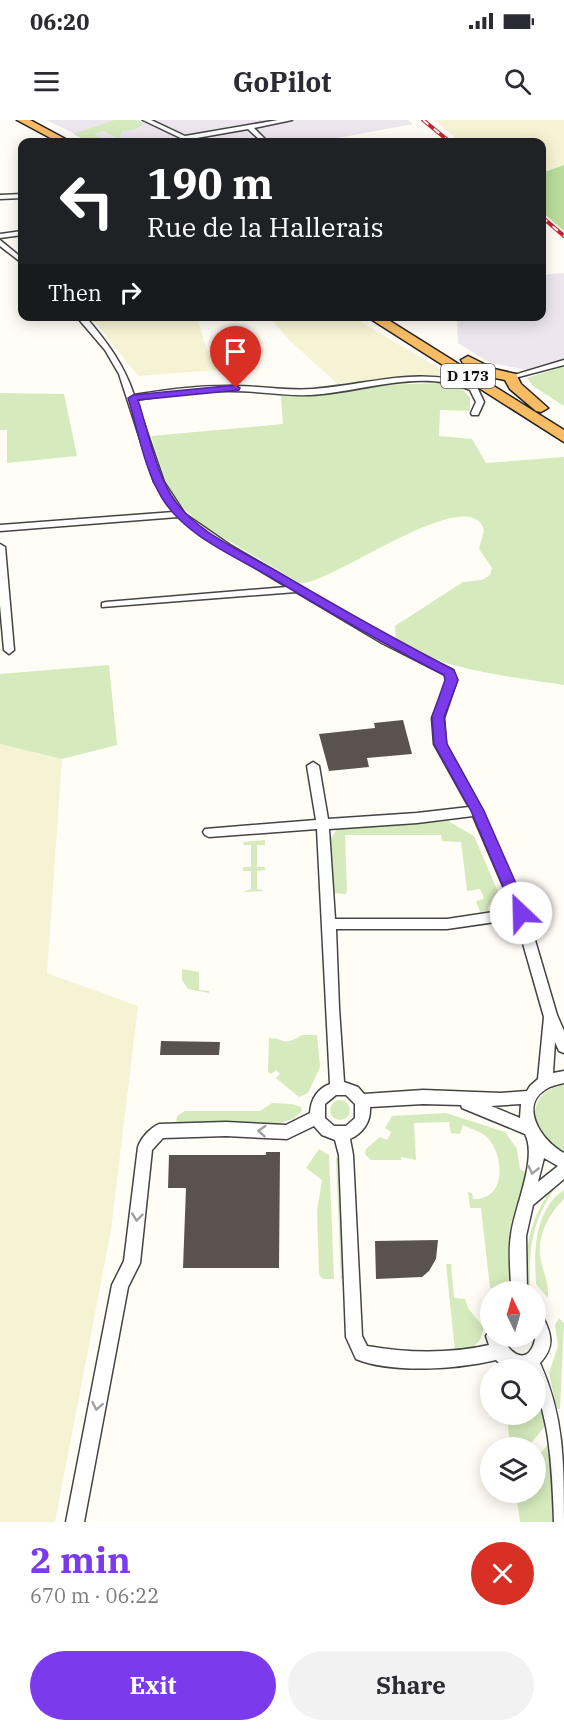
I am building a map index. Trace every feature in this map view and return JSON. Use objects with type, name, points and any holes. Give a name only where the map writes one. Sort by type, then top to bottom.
[{"type":"highway","points":[[22,120],[57,138]]},
{"type":"highway","points":[[34,120],[72,138]]},
{"type":"highway","name":"D 173","points":[[380,321],[564,436]]},
{"type":"highway","name":"D 173","points":[[395,321],[564,425]]},
{"type":"highway","points":[[429,341],[441,344],[490,373],[511,377],[515,386],[545,413]]},
{"type":"street","points":[[147,120],[184,138],[289,120]]},
{"type":"street","points":[[250,127],[261,138]]},
{"type":"street","points":[[0,197],[18,196]]},
{"type":"street","points":[[0,236],[18,233]]},
{"type":"street","points":[[0,242],[18,256]]},
{"type":"street","points":[[84,321],[115,360],[133,398],[159,482],[180,514],[190,524],[386,641],[444,669],[452,678],[438,717],[440,744],[477,811],[521,913],[550,1015],[564,1047]]},
{"type":"street","points":[[511,377],[564,362]]},
{"type":"street","points":[[133,398],[220,389],[310,393],[381,381],[441,380],[462,383],[480,397],[475,413]]},
{"type":"street","points":[[0,528],[180,514]]},
{"type":"street","points":[[0,547],[9,650]]},
{"type":"street","points":[[246,592],[271,573]]},
{"type":"street","points":[[106,605],[298,589]]},
{"type":"street","points":[[314,766],[324,826],[333,1030],[339,1089]]},
{"type":"street","points":[[209,832],[324,826],[477,811]]},
{"type":"street","points":[[329,924],[447,924],[521,913]]},
{"type":"street","points":[[545,1082],[550,1015]]},
{"type":"street","points":[[519,1281],[518,1236],[537,1156],[526,1118],[530,1097],[545,1082],[564,1077]]},
{"type":"street","points":[[339,1089],[354,1093],[362,1101],[365,1112],[361,1122],[353,1130],[341,1133],[327,1129],[317,1117],[317,1102],[323,1094],[339,1089]]},
{"type":"street","points":[[362,1101],[530,1097]]},
{"type":"street","points":[[458,1099],[532,1135],[545,1151],[564,1161]]},
{"type":"street","points":[[75,1522],[120,1285],[132,1263],[145,1146],[159,1131],[226,1129],[287,1132],[317,1117]]},
{"type":"street","points":[[341,1133],[346,1155],[354,1337],[362,1353],[391,1359],[451,1359],[479,1356],[492,1347]]},
{"type":"street","points":[[528,1200],[564,1170]]},
{"type":"street","points":[[499,1347],[510,1359]]},
{"type":"street","points":[[546,1397],[555,1426],[562,1479],[563,1522]]},
{"type":"shaded area","points":[[46,120],[408,120],[413,124],[338,138],[84,138]]},
{"type":"shaded area","points":[[434,120],[564,120],[564,165],[546,172],[546,138],[456,138]]},
{"type":"shaded area","points":[[564,273],[564,360],[526,370],[488,362],[458,343],[457,321],[546,321],[546,275]]},
{"type":"shaded area","points":[[94,321],[198,321],[208,354],[217,370],[138,376]]},
{"type":"shaded area","points":[[272,321],[360,321],[448,374],[445,377],[382,379],[340,386],[289,340]]},
{"type":"shaded area","points":[[0,744],[62,759],[47,973],[138,1006],[111,1230],[55,1522],[0,1522]]},
{"type":"green space","points":[[115,120],[136,120],[145,124],[133,130],[122,131],[119,138],[103,131],[94,134],[102,138],[82,138],[73,134]]},
{"type":"green space","points":[[564,165],[564,231],[546,215],[546,172]]},
{"type":"green space","points":[[564,366],[564,406],[533,386],[527,378]]},
{"type":"green space","points":[[440,383],[460,387],[470,397],[470,411],[440,410],[439,436],[472,439],[486,463],[564,457],[564,685],[452,665],[411,649],[396,638],[395,626],[463,582],[482,580],[490,575],[492,568],[479,549],[484,530],[473,518],[453,518],[426,526],[337,570],[314,580],[299,583],[202,525],[184,509],[167,485],[151,436],[283,424],[281,396],[327,395],[381,385]]},
{"type":"green space","points":[[0,393],[64,394],[77,456],[7,463],[7,430],[0,430]]},
{"type":"green space","points":[[109,665],[117,745],[62,759],[0,744],[0,674]]},
{"type":"green space","points":[[448,821],[474,836],[498,892],[488,907],[489,912],[481,914],[476,901],[484,899],[480,889],[467,891],[461,842],[442,841],[441,835],[345,835],[347,890],[346,894],[333,893],[331,838],[337,829]]},
{"type":"green space","points":[[265,840],[265,845],[257,845],[257,867],[265,867],[265,870],[257,871],[257,889],[265,891],[243,892],[251,889],[251,871],[243,871],[243,867],[251,867],[251,845],[243,845],[244,842]]},
{"type":"green space","points":[[182,969],[199,972],[199,990],[209,991],[209,993],[188,989],[182,980]]},
{"type":"green space","points":[[302,1035],[317,1035],[320,1067],[308,1093],[299,1097],[276,1078],[280,1074],[276,1070],[271,1074],[268,1072],[269,1038],[287,1042]]},
{"type":"green space","points":[[564,1085],[564,1150],[543,1136],[535,1116],[536,1106],[541,1097],[551,1089]]},
{"type":"green space","points":[[340,1100],[347,1103],[350,1110],[347,1117],[340,1120],[333,1117],[330,1110],[333,1103]]},
{"type":"green space","points":[[272,1103],[291,1104],[301,1107],[302,1111],[293,1119],[277,1124],[176,1123],[177,1116],[185,1111],[260,1111]]},
{"type":"green space","points":[[446,1113],[505,1132],[517,1149],[520,1170],[527,1172],[512,1229],[509,1281],[489,1281],[481,1208],[470,1208],[468,1192],[472,1193],[473,1199],[484,1197],[497,1185],[499,1165],[497,1155],[488,1138],[463,1125],[460,1134],[451,1133],[449,1122],[414,1123],[416,1160],[401,1157],[401,1160],[371,1160],[365,1154],[366,1149],[380,1137],[387,1140],[391,1132],[385,1128],[392,1116]]},
{"type":"green space","points":[[319,1149],[329,1155],[334,1279],[323,1279],[319,1275],[317,1211],[322,1180],[306,1168]]},
{"type":"green space","points":[[336,1158],[339,1158],[343,1279],[341,1279]]},
{"type":"green space","points":[[553,1187],[555,1188],[537,1223],[531,1246],[530,1281],[527,1281],[526,1259],[530,1234],[545,1198]]},
{"type":"green space","points":[[564,1190],[564,1199],[549,1218],[541,1239],[540,1255],[546,1281],[536,1281],[535,1259],[538,1232],[541,1220],[554,1198]]},
{"type":"green space","points":[[446,1264],[451,1264],[454,1298],[465,1299],[468,1308],[480,1323],[480,1340],[471,1350],[455,1351]]},
{"type":"green space","points":[[559,1318],[564,1323],[560,1409],[557,1409],[549,1373],[558,1346],[555,1325]]},
{"type":"green space","points":[[508,1425],[545,1425],[536,1437],[509,1437]]},
{"type":"green space","points":[[549,1443],[553,1522],[520,1522],[517,1503],[546,1503],[546,1446]]},
{"type":"building","points":[[403,720],[412,754],[367,758],[369,767],[329,771],[319,734],[375,728],[374,723]]},
{"type":"building","points":[[161,1041],[220,1042],[219,1055],[160,1055]]},
{"type":"building","points":[[266,1152],[280,1152],[279,1268],[183,1268],[186,1188],[168,1188],[169,1155],[266,1155]]},
{"type":"building","points":[[438,1240],[436,1259],[429,1271],[422,1277],[376,1279],[375,1241]]},
{"type":"railway","points":[[423,120],[445,138]]},
{"type":"railway","points":[[546,220],[564,236]]},
{"type":"route","points":[[236,388],[133,398],[159,482],[168,498],[190,524],[386,641],[449,673],[452,680],[438,717],[440,744],[490,838],[521,913]]}]
